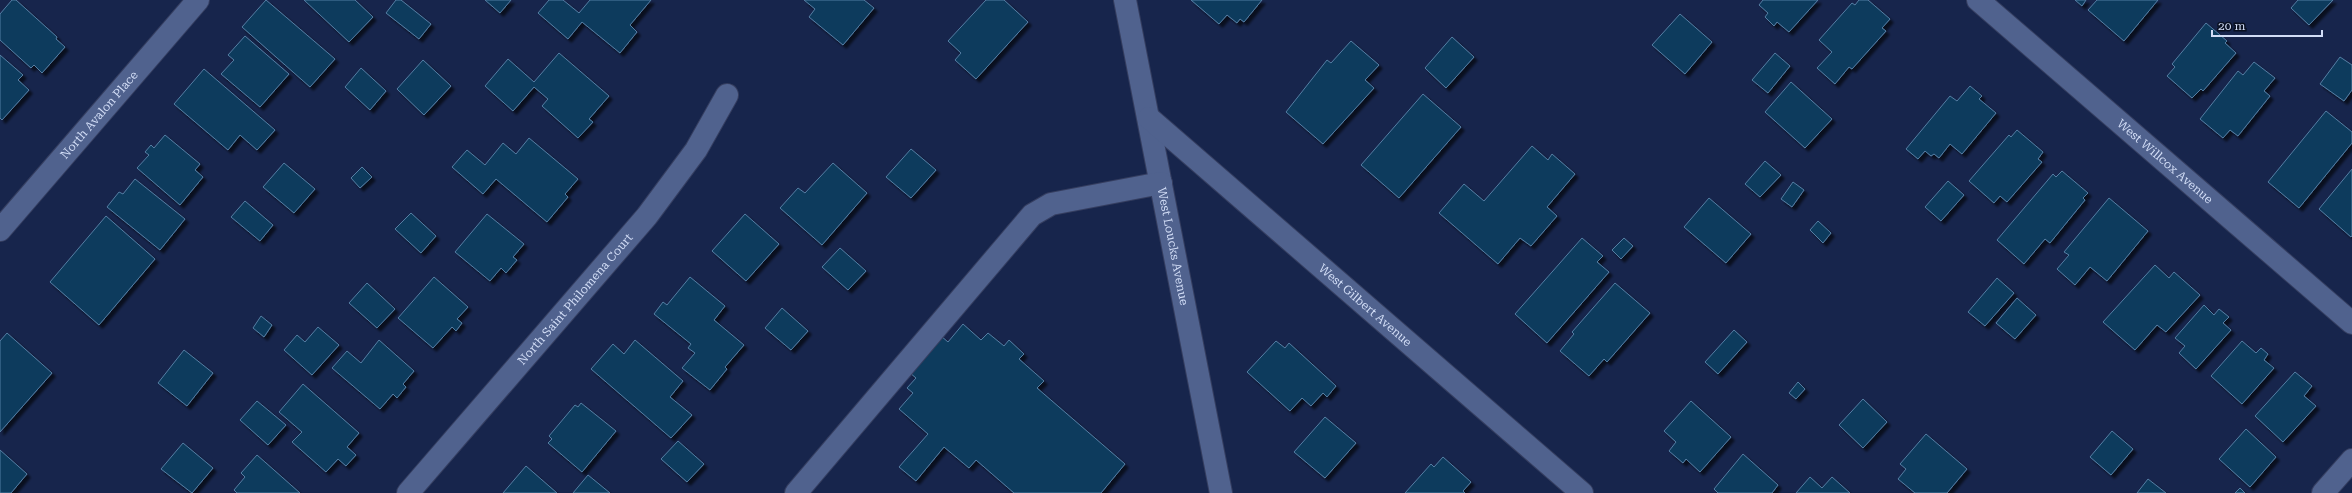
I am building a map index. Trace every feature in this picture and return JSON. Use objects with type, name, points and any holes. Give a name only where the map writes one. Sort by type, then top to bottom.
[{"type":"street","name":"North Avalon Place","points":[[0,230],[198,0]]},
{"type":"street","name":"West Loucks Avenue","points":[[1125,0],[1221,493]]},
{"type":"street","name":"West Willcox Avenue","points":[[1978,0],[2352,323]]},
{"type":"street","name":"North Saint Philomena Court","points":[[408,493],[601,270],[672,185],[696,150],[727,95]]},
{"type":"street","name":"West Gilbert Avenue","points":[[1149,118],[1582,493]]},
{"type":"street","points":[[796,493],[1032,215],[1051,204],[1161,183]]},
{"type":"street","points":[[2323,493],[2352,460]]},
{"type":"building","points":[[12,0],[16,0],[57,37],[56,39],[65,47],[42,73],[34,65],[31,68],[0,40],[0,14]]},
{"type":"building","points":[[266,0],[335,59],[310,87],[242,27]]},
{"type":"building","points":[[304,0],[355,0],[373,17],[349,42]]},
{"type":"building","points":[[396,0],[401,0],[431,24],[419,39],[386,13]]},
{"type":"building","points":[[485,0],[511,0],[500,13]]},
{"type":"building","points":[[549,0],[563,0],[579,13],[590,0],[651,0],[630,25],[637,32],[620,53],[582,22],[568,39],[538,13]]},
{"type":"building","points":[[804,0],[864,0],[874,8],[843,45],[809,17],[815,9]]},
{"type":"building","points":[[986,0],[1004,0],[1028,22],[976,79],[955,60],[961,53],[948,41]]},
{"type":"building","points":[[1191,0],[1262,0],[1244,22],[1240,19],[1237,23],[1227,15],[1219,24]]},
{"type":"building","points":[[1763,0],[1818,0],[1789,32],[1777,22],[1774,26],[1765,17],[1768,13],[1759,5]]},
{"type":"building","points":[[1859,0],[1868,0],[1890,19],[1882,28],[1886,31],[1852,69],[1849,67],[1835,84],[1817,68],[1832,52],[1819,40],[1852,3],[1855,5]]},
{"type":"building","points":[[2075,0],[2086,0],[2082,6]]},
{"type":"building","points":[[2097,0],[2158,0],[2124,41],[2088,10]]},
{"type":"building","points":[[2298,0],[2333,0],[2309,25],[2291,8]]},
{"type":"building","points":[[1680,14],[1712,42],[1685,74],[1652,45]]},
{"type":"building","points":[[2206,23],[2227,41],[2225,43],[2236,53],[2203,91],[2201,89],[2192,98],[2167,76],[2175,67],[2172,64]]},
{"type":"building","points":[[245,36],[289,74],[260,107],[221,74],[234,60],[228,55]]},
{"type":"building","points":[[1452,37],[1474,57],[1446,88],[1425,68]]},
{"type":"building","points":[[1351,41],[1379,65],[1365,80],[1374,88],[1323,144],[1286,112],[1327,60],[1331,63]]},
{"type":"building","points":[[559,53],[609,96],[589,119],[593,122],[578,138],[542,106],[548,99],[534,87],[513,111],[485,86],[508,59],[534,82]]},
{"type":"building","points":[[1775,53],[1790,66],[1768,93],[1752,80]]},
{"type":"building","points":[[0,55],[23,75],[18,80],[29,90],[2,120],[0,118]]},
{"type":"building","points":[[2340,57],[2352,65],[2352,90],[2344,101],[2320,84]]},
{"type":"building","points":[[423,60],[451,86],[424,115],[397,89]]},
{"type":"building","points":[[2254,62],[2275,78],[2264,91],[2270,96],[2238,136],[2230,130],[2223,138],[2200,119],[2238,71],[2243,75]]},
{"type":"building","points":[[361,68],[386,91],[370,110],[345,87]]},
{"type":"building","points":[[204,69],[275,130],[257,150],[240,135],[228,150],[174,104]]},
{"type":"building","points":[[1791,82],[1832,119],[1805,148],[1765,112]]},
{"type":"building","points":[[1970,86],[1982,96],[1979,99],[1996,113],[1962,154],[1950,144],[1939,158],[1934,154],[1931,156],[1925,151],[1918,159],[1906,149],[1950,96],[1957,101]]},
{"type":"building","points":[[1423,94],[1461,127],[1399,198],[1361,165]]},
{"type":"building","points":[[2326,111],[2352,132],[2352,143],[2299,208],[2268,182]]},
{"type":"building","points":[[2017,130],[2043,152],[2038,159],[2042,162],[2007,202],[2000,196],[1994,203],[1969,181],[2009,135],[2011,137]]},
{"type":"building","points":[[165,135],[200,164],[195,170],[203,177],[180,205],[137,168],[149,155],[145,152],[151,145],[154,148]]},
{"type":"building","points":[[529,138],[578,179],[565,194],[568,197],[547,222],[496,179],[483,194],[452,167],[467,150],[485,165],[503,143],[516,154]]},
{"type":"building","points":[[1532,146],[1548,160],[1552,154],[1575,174],[1547,207],[1557,216],[1531,246],[1520,238],[1498,264],[1439,213],[1464,184],[1484,201]]},
{"type":"building","points":[[911,149],[936,170],[911,198],[886,177]]},
{"type":"building","points":[[1765,161],[1781,175],[1760,197],[1745,184]]},
{"type":"building","points":[[284,163],[315,189],[294,213],[263,187]]},
{"type":"building","points":[[833,163],[867,193],[822,245],[780,208],[798,188],[805,193]]},
{"type":"building","points":[[362,167],[372,177],[360,188],[351,178]]},
{"type":"building","points":[[2352,169],[2352,236],[2351,237],[2319,209]]},
{"type":"building","points":[[2062,171],[2088,193],[2083,198],[2085,200],[2050,243],[2045,239],[2024,264],[1997,240],[2053,174],[2056,177]]},
{"type":"building","points":[[135,179],[185,219],[160,250],[107,207],[119,192],[123,194]]},
{"type":"building","points":[[1948,181],[1964,195],[1941,221],[1925,207]]},
{"type":"building","points":[[1793,182],[1804,190],[1792,207],[1781,199]]},
{"type":"building","points":[[1709,198],[1751,234],[1726,263],[1684,227]]},
{"type":"building","points":[[2109,198],[2148,231],[2107,281],[2090,267],[2075,285],[2057,269],[2069,255],[2064,252]]},
{"type":"building","points":[[245,201],[273,225],[260,241],[231,217]]},
{"type":"building","points":[[411,213],[436,236],[421,253],[395,229]]},
{"type":"building","points":[[487,214],[524,244],[513,257],[517,260],[506,273],[501,268],[490,281],[455,252]]},
{"type":"building","points":[[745,214],[779,244],[746,281],[712,251]]},
{"type":"building","points":[[106,216],[155,259],[99,325],[50,282]]},
{"type":"building","points":[[1818,221],[1831,233],[1823,243],[1810,230]]},
{"type":"building","points":[[1582,238],[1603,256],[1597,262],[1609,272],[1547,343],[1515,314]]},
{"type":"building","points":[[1624,238],[1633,246],[1621,259],[1612,250]]},
{"type":"building","points":[[840,248],[866,271],[848,290],[822,267]]},
{"type":"building","points":[[2155,265],[2169,278],[2174,272],[2200,295],[2166,332],[2157,325],[2135,350],[2103,322]]},
{"type":"building","points":[[434,277],[468,307],[457,319],[462,323],[456,331],[452,327],[433,348],[398,318]]},
{"type":"building","points":[[690,277],[725,306],[714,320],[744,345],[725,367],[727,369],[710,390],[682,368],[695,353],[688,348],[691,344],[654,314],[663,302],[667,305]]},
{"type":"building","points":[[1997,278],[2014,293],[1985,326],[1968,312]]},
{"type":"building","points":[[367,283],[395,309],[377,328],[349,303]]},
{"type":"building","points":[[1615,283],[1650,313],[1607,362],[1604,359],[1589,376],[1560,351],[1574,334],[1572,332]]},
{"type":"building","points":[[2017,298],[2036,315],[2015,339],[1996,323]]},
{"type":"building","points":[[2204,305],[2214,315],[2219,309],[2229,317],[2223,323],[2231,330],[2196,369],[2179,353],[2185,346],[2175,338]]},
{"type":"building","points":[[782,308],[808,331],[791,350],[765,328]]},
{"type":"building","points":[[261,316],[272,325],[264,337],[253,328]]},
{"type":"building","points":[[963,324],[981,340],[988,333],[1004,346],[1009,340],[1024,354],[1019,359],[1044,381],[1037,388],[1125,464],[1101,493],[1014,493],[976,460],[969,468],[944,447],[916,481],[899,467],[928,434],[899,409],[913,393],[907,388],[916,378],[909,372],[941,336],[948,342]]},
{"type":"building","points":[[318,327],[339,345],[312,375],[284,350],[297,335],[305,342]]},
{"type":"building","points":[[1734,330],[1747,342],[1718,374],[1705,362]]},
{"type":"building","points":[[7,333],[52,373],[0,432],[0,341]]},
{"type":"building","points":[[379,340],[414,371],[403,384],[406,387],[397,398],[393,394],[380,409],[332,368],[347,351],[361,363]]},
{"type":"building","points":[[635,340],[683,381],[670,397],[692,415],[671,438],[591,369],[613,344],[624,354]]},
{"type":"building","points":[[1276,341],[1285,348],[1289,343],[1336,386],[1327,397],[1323,393],[1311,406],[1302,398],[1290,411],[1247,372]]},
{"type":"building","points":[[2242,341],[2256,353],[2261,348],[2268,354],[2264,360],[2274,368],[2242,404],[2211,376]]},
{"type":"building","points":[[184,350],[213,373],[187,406],[158,383]]},
{"type":"building","points":[[2295,372],[2312,386],[2304,396],[2316,406],[2283,442],[2255,416]]},
{"type":"building","points":[[1798,382],[1805,389],[1796,399],[1789,393]]},
{"type":"building","points":[[303,384],[359,433],[347,447],[356,455],[346,466],[338,459],[326,472],[292,442],[302,432],[279,412]]},
{"type":"building","points":[[1863,399],[1887,422],[1863,448],[1839,425]]},
{"type":"building","points":[[257,401],[286,425],[268,445],[240,420]]},
{"type":"building","points":[[1691,401],[1731,437],[1700,472],[1686,459],[1683,463],[1669,451],[1676,442],[1664,431]]},
{"type":"building","points":[[581,403],[616,431],[582,472],[548,443],[552,439],[549,436],[575,405],[578,407]]},
{"type":"building","points":[[1325,417],[1356,443],[1325,478],[1294,452]]},
{"type":"building","points":[[2246,429],[2276,457],[2250,487],[2219,459]]},
{"type":"building","points":[[2112,431],[2133,449],[2111,475],[2090,457]]},
{"type":"building","points":[[1926,434],[1967,469],[1947,493],[1915,493],[1898,479],[1906,469],[1900,464]]},
{"type":"building","points":[[678,441],[704,464],[687,482],[661,459]]},
{"type":"building","points":[[183,443],[213,468],[192,493],[161,469]]},
{"type":"building","points":[[0,450],[27,474],[11,493],[0,493]]},
{"type":"building","points":[[1743,454],[1778,485],[1772,493],[1718,493],[1714,489]]},
{"type":"building","points":[[257,455],[300,493],[237,493],[234,490],[245,477],[241,473]]},
{"type":"building","points":[[1443,457],[1471,482],[1463,491],[1465,493],[1405,493],[1431,464],[1434,467]]},
{"type":"building","points":[[526,466],[557,493],[503,493]]},
{"type":"building","points":[[588,475],[610,493],[573,493]]},
{"type":"building","points":[[1810,477],[1822,488],[1832,477],[1850,493],[1796,493]]},
{"type":"building","points":[[2148,479],[2166,493],[2137,493]]},
{"type":"building","points":[[2240,488],[2245,493],[2235,493]]}]
